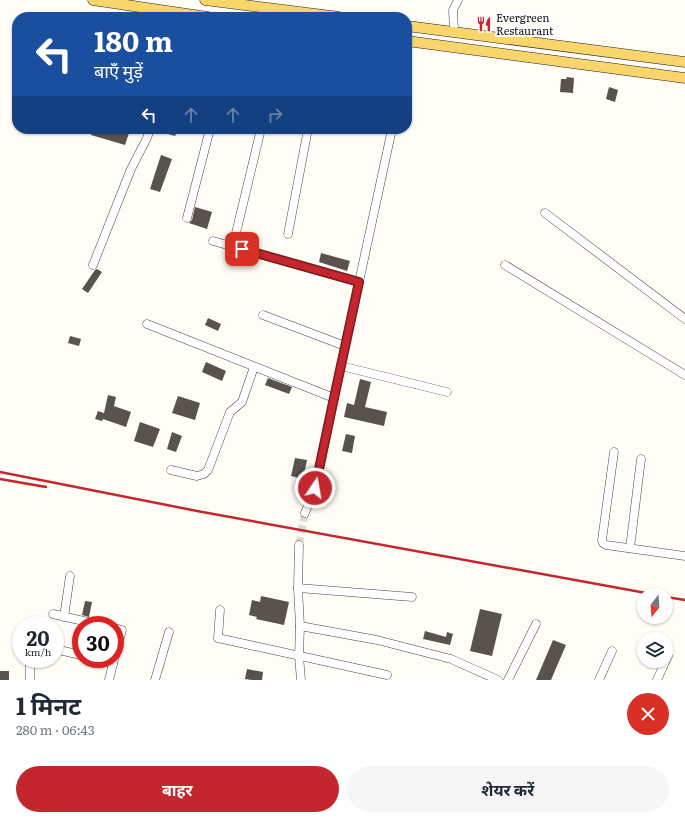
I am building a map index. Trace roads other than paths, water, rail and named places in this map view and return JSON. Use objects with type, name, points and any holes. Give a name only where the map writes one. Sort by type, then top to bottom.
[{"type":"main road","points":[[93,0],[162,12]]},
{"type":"main road","points":[[205,0],[243,2],[307,12]]},
{"type":"main road","points":[[412,29],[454,32],[685,62]]},
{"type":"main road","points":[[412,42],[685,78]]},
{"type":"street","points":[[454,32],[453,10],[458,0]]},
{"type":"street","points":[[93,265],[131,169],[148,134]]},
{"type":"street","points":[[187,218],[209,134]]},
{"type":"street","points":[[236,234],[260,134]]},
{"type":"street","points":[[288,234],[307,134]]},
{"type":"street","points":[[305,514],[315,488],[391,134]]},
{"type":"street","points":[[545,212],[685,319]]},
{"type":"street","points":[[213,241],[359,282]]},
{"type":"street","points":[[505,265],[685,375]]},
{"type":"street","points":[[263,315],[345,346]]},
{"type":"street","points":[[147,324],[334,398]]},
{"type":"street","points":[[341,366],[447,392]]},
{"type":"street","points":[[171,470],[197,476],[204,474],[208,470],[230,412],[242,402],[254,367]]},
{"type":"street","points":[[614,452],[602,540],[603,543],[606,545],[685,556]]},
{"type":"street","points":[[630,548],[641,459]]},
{"type":"street","points":[[299,545],[298,588],[300,680]]},
{"type":"street","points":[[64,616],[70,576]]},
{"type":"street","points":[[298,588],[412,597]]},
{"type":"street","points":[[220,610],[218,638],[387,675]]},
{"type":"street","points":[[53,614],[72,618]]},
{"type":"street","points":[[508,680],[536,624]]},
{"type":"street","points":[[300,626],[377,640],[451,659],[498,680]]},
{"type":"street","points":[[155,680],[169,632]]},
{"type":"street","points":[[599,680],[612,651]]},
{"type":"street","points":[[30,668],[30,680]]},
{"type":"street","points":[[109,680],[112,668]]},
{"type":"street","points":[[657,680],[662,668]]},
{"type":"tunnel","points":[[299,545],[305,513]]},
{"type":"railway","points":[[0,472],[197,511],[637,591]]},
{"type":"railway","points":[[0,479],[46,487]]},
{"type":"railway","points":[[673,598],[685,600]]},
{"type":"place","name":"Evergreen Restaurant","points":[[484,24]]}]
